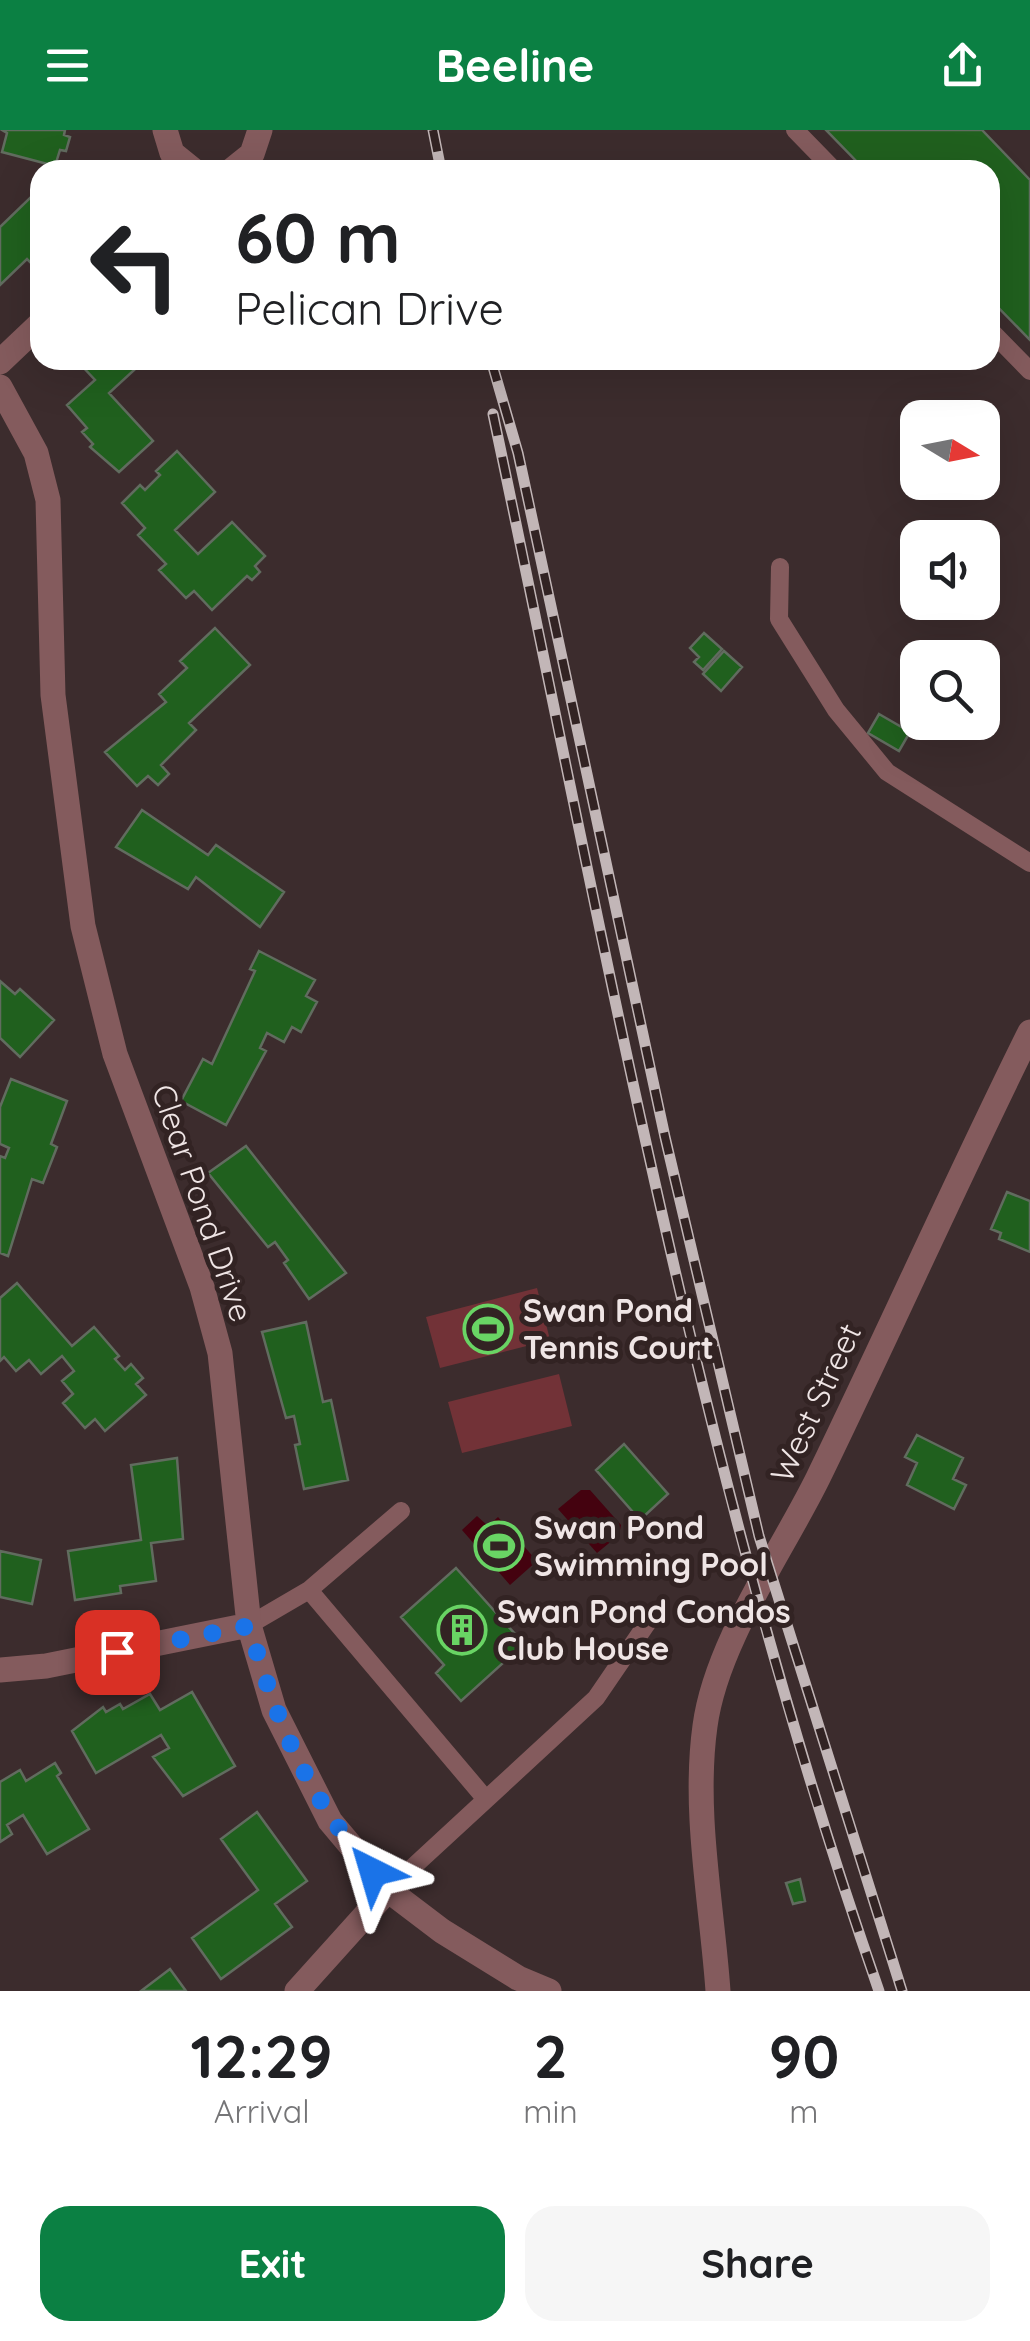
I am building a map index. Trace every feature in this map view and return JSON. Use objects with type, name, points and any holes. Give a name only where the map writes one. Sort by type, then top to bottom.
[{"type":"street","points":[[165,130],[172,153],[181,160]]},
{"type":"street","points":[[244,160],[252,154],[260,130]]},
{"type":"street","points":[[0,362],[30,334]]},
{"type":"street","name":"Clear Pond Drive","points":[[0,386],[36,452],[48,500],[55,714],[80,906],[98,994],[202,1287],[220,1353],[249,1626],[274,1710],[330,1821],[388,1890],[442,1931],[518,1978],[549,1991]]},
{"type":"street","name":"West Street","points":[[718,1991],[701,1777],[705,1723],[720,1670],[816,1480],[1030,1032]]},
{"type":"street","points":[[0,1670],[46,1666],[249,1626]]},
{"type":"street","points":[[297,1991],[388,1890]]},
{"type":"lane","points":[[795,130],[824,160]]},
{"type":"lane","points":[[1000,340],[1030,372]]},
{"type":"lane","points":[[780,567],[779,619],[836,710],[886,772],[1030,862]]},
{"type":"lane","points":[[249,1626],[309,1590],[401,1512]]},
{"type":"lane","points":[[309,1590],[484,1798]]},
{"type":"lane","points":[[388,1890],[596,1698],[650,1619]]},
{"type":"shaded area","name":"Swan Pond Tennis Court","points":[[537,1288],[550,1340],[440,1368],[426,1317]]},
{"type":"shaded area","name":"Swan Pond Tennis Court","points":[[559,1374],[572,1426],[462,1453],[448,1402]]},
{"type":"shaded area","name":"Swan Pond Swimming Pool","points":[[581,1490],[590,1490],[621,1525],[619,1535],[597,1553],[558,1509]]},
{"type":"shaded area","name":"Swan Pond Swimming Pool","points":[[477,1516],[488,1526],[498,1517],[537,1561],[510,1585],[462,1530]]},
{"type":"building","points":[[2,130],[65,130],[64,135],[70,137],[66,151],[60,150],[57,160],[32,160],[2,152],[7,133]]},
{"type":"building","points":[[826,130],[982,130],[1030,180],[1030,340],[1000,309],[1000,160],[855,160]]},
{"type":"building","points":[[30,198],[30,262],[27,259],[0,285],[0,227]]},
{"type":"building","points":[[86,370],[134,370],[109,393],[153,441],[119,472],[90,447],[93,444],[82,432],[87,428],[67,405],[95,380]]},
{"type":"building","points":[[177,451],[215,492],[175,530],[198,554],[232,522],[265,556],[255,566],[260,572],[252,580],[247,576],[212,610],[194,591],[186,598],[159,570],[166,564],[138,535],[145,528],[122,503],[140,485],[145,490],[160,475],[156,471]]},
{"type":"building","points":[[215,628],[250,665],[189,723],[196,730],[161,765],[169,774],[158,785],[148,776],[137,786],[105,752],[166,702],[159,694],[187,668],[180,661]]},
{"type":"building","points":[[704,633],[722,649],[703,670],[694,662],[699,657],[690,648]]},
{"type":"building","points":[[724,651],[742,667],[721,691],[703,674]]},
{"type":"building","points":[[879,714],[900,726],[900,740],[905,740],[899,751],[868,733]]},
{"type":"building","points":[[142,810],[208,855],[216,845],[284,892],[260,927],[196,877],[188,889],[116,847]]},
{"type":"building","points":[[259,951],[315,980],[306,996],[317,1002],[301,1032],[292,1027],[284,1042],[267,1033],[260,1048],[266,1051],[226,1125],[181,1101],[203,1059],[212,1064],[255,971],[250,969]]},
{"type":"building","points":[[0,981],[15,994],[20,989],[54,1020],[20,1057],[0,1038]]},
{"type":"building","points":[[11,1079],[67,1101],[51,1144],[57,1147],[43,1183],[32,1179],[8,1256],[0,1253],[0,1156],[5,1158],[9,1148],[0,1144],[0,1107]]},
{"type":"building","points":[[246,1146],[346,1273],[309,1299],[284,1263],[288,1260],[275,1242],[268,1247],[208,1173]]},
{"type":"building","points":[[1007,1192],[1030,1201],[1030,1252],[999,1239],[1001,1233],[991,1229]]},
{"type":"building","points":[[17,1283],[72,1346],[94,1327],[119,1356],[115,1359],[125,1370],[131,1364],[143,1378],[136,1384],[146,1395],[105,1431],[95,1419],[85,1428],[63,1403],[73,1394],[62,1381],[74,1371],[62,1356],[41,1374],[29,1360],[16,1371],[4,1357],[0,1361],[0,1298]]},
{"type":"building","points":[[306,1322],[323,1402],[331,1400],[348,1480],[304,1489],[294,1416],[286,1418],[262,1332]]},
{"type":"building","points":[[917,1435],[963,1458],[953,1479],[966,1485],[954,1509],[907,1485],[917,1463],[905,1457]]},
{"type":"building","points":[[624,1444],[668,1494],[640,1520],[596,1470]]},
{"type":"building","points":[[177,1458],[183,1539],[151,1543],[156,1581],[120,1586],[121,1593],[75,1600],[68,1551],[141,1540],[131,1465]]},
{"type":"building","points":[[0,1551],[41,1560],[32,1604],[0,1597]]},
{"type":"building","name":"Swan Pond Condos Club House","points":[[456,1568],[524,1644],[461,1701],[436,1673],[444,1665],[401,1617]]},
{"type":"building","points":[[192,1692],[235,1766],[183,1796],[153,1757],[169,1748],[161,1735],[96,1773],[72,1731],[103,1707],[106,1712],[120,1704],[123,1709],[150,1694],[160,1710]]},
{"type":"building","points":[[55,1763],[61,1773],[57,1776],[89,1829],[47,1854],[23,1815],[7,1825],[12,1834],[0,1842],[0,1782],[20,1770],[26,1781]]},
{"type":"building","points":[[257,1812],[307,1881],[275,1904],[292,1927],[221,1979],[192,1938],[258,1890],[221,1839]]},
{"type":"building","points":[[800,1879],[805,1901],[793,1904],[786,1883]]},
{"type":"building","points":[[170,1969],[186,1991],[141,1991]]},
{"type":"railway","points":[[433,130],[439,160]]},
{"type":"railway","points":[[494,370],[518,453],[665,1137],[759,1536],[902,1991]]},
{"type":"railway","points":[[493,414],[617,1010],[708,1407],[759,1603],[816,1798],[879,1991]]},
{"type":"place","name":"Swan Pond Tennis Court","points":[[488,1329]]},
{"type":"place","name":"Swan Pond Swimming Pool","points":[[499,1546]]},
{"type":"place","name":"Swan Pond Condos Club House","points":[[462,1630]]},
{"type":"route","points":[[117,1652],[249,1626],[274,1710],[294,1756],[330,1821],[373,1872]]}]
